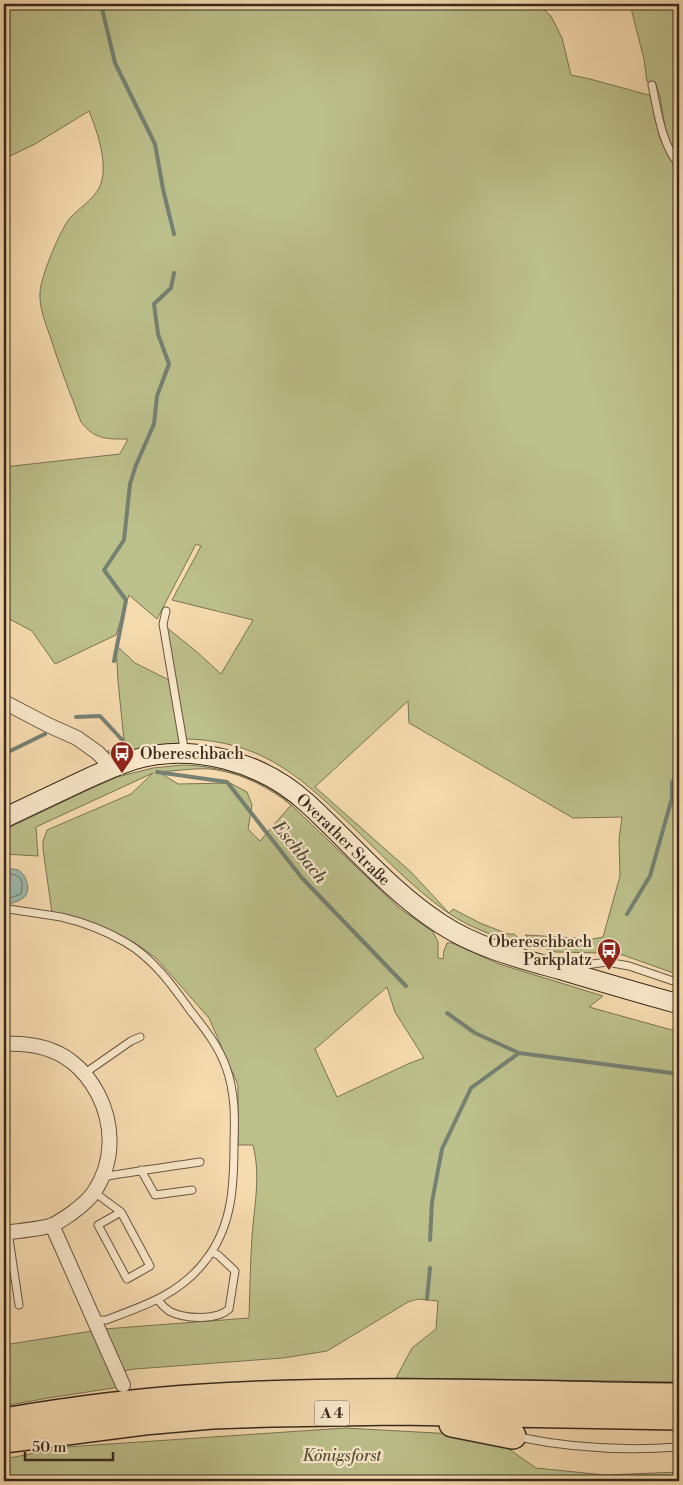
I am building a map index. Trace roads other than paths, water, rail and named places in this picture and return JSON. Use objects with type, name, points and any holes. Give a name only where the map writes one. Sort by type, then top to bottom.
[{"type":"highway","name":"A 4","points":[[4,1420],[140,1402],[264,1394],[396,1392],[679,1396]]},
{"type":"highway","name":"A 4","points":[[4,1440],[144,1422],[212,1416],[398,1412],[679,1417]]},
{"type":"highway","points":[[398,1412],[513,1436]]},
{"type":"main road","name":"Overather Straße","points":[[4,818],[112,768],[135,760],[161,755],[185,754],[216,757],[233,761],[281,783],[307,803],[418,909],[472,941],[525,960],[679,1004]]},
{"type":"street","points":[[4,702],[48,726],[78,738],[98,753],[112,768]]},
{"type":"street","points":[[4,1044],[34,1045],[54,1051],[71,1060],[85,1073],[102,1103],[109,1125],[110,1142],[109,1159],[102,1177],[94,1192],[81,1206],[52,1225],[6,1233]]},
{"type":"street","points":[[52,1225],[123,1385]]},
{"type":"lane","points":[[652,85],[664,137],[679,165]]},
{"type":"lane","points":[[166,611],[163,624],[185,754]]},
{"type":"lane","points":[[4,911],[9,909],[62,917],[95,928],[126,942],[150,961],[161,973],[210,1036],[222,1055],[231,1082],[235,1106],[232,1195],[224,1226],[212,1252],[198,1270],[171,1293],[158,1300],[106,1320],[99,1320],[93,1316]]},
{"type":"lane","points":[[558,969],[607,962],[629,966],[679,983]]},
{"type":"lane","points":[[85,1073],[131,1040],[140,1037]]},
{"type":"lane","points":[[102,1177],[200,1162]]},
{"type":"lane","points":[[141,1170],[155,1195],[192,1190]]},
{"type":"lane","points":[[94,1192],[121,1212],[150,1266],[127,1279],[98,1225],[121,1212]]},
{"type":"lane","points":[[6,1233],[18,1305]]},
{"type":"lane","points":[[158,1300],[167,1310],[181,1316],[219,1315],[229,1309],[235,1271],[218,1255],[212,1252]]},
{"type":"lane","points":[[513,1436],[546,1443],[583,1447],[642,1449],[679,1446]]},
{"type":"water","points":[[4,869],[21,872],[26,879],[28,888],[26,895],[19,901],[4,906]]},
{"type":"waterway","points":[[101,4],[115,63],[155,144],[174,234]]},
{"type":"waterway","points":[[114,661],[126,600],[104,570],[124,540],[130,484],[154,424],[157,396],[169,364],[158,334],[154,304],[171,288],[174,273]]},
{"type":"waterway","name":"Eschbach","points":[[76,717],[100,716],[126,744]]},
{"type":"waterway","name":"Eschbach","points":[[4,754],[45,734]]},
{"type":"waterway","points":[[627,914],[650,876],[672,798],[672,783],[679,771]]},
{"type":"waterway","name":"Eschbach","points":[[157,772],[227,782],[302,878],[406,986]]},
{"type":"waterway","name":"Eschbach","points":[[447,1013],[475,1033],[519,1053],[679,1074]]},
{"type":"waterway","points":[[430,1240],[432,1202],[442,1149],[471,1088],[519,1053]]},
{"type":"waterway","points":[[427,1299],[430,1268]]},
{"type":"place","name":"Obereschbach","points":[[122,774]]},
{"type":"place","name":"Obereschbach Parkplatz","points":[[609,971]]},
{"type":"park label","name":"Königsforst","points":[[342,1455]]}]
